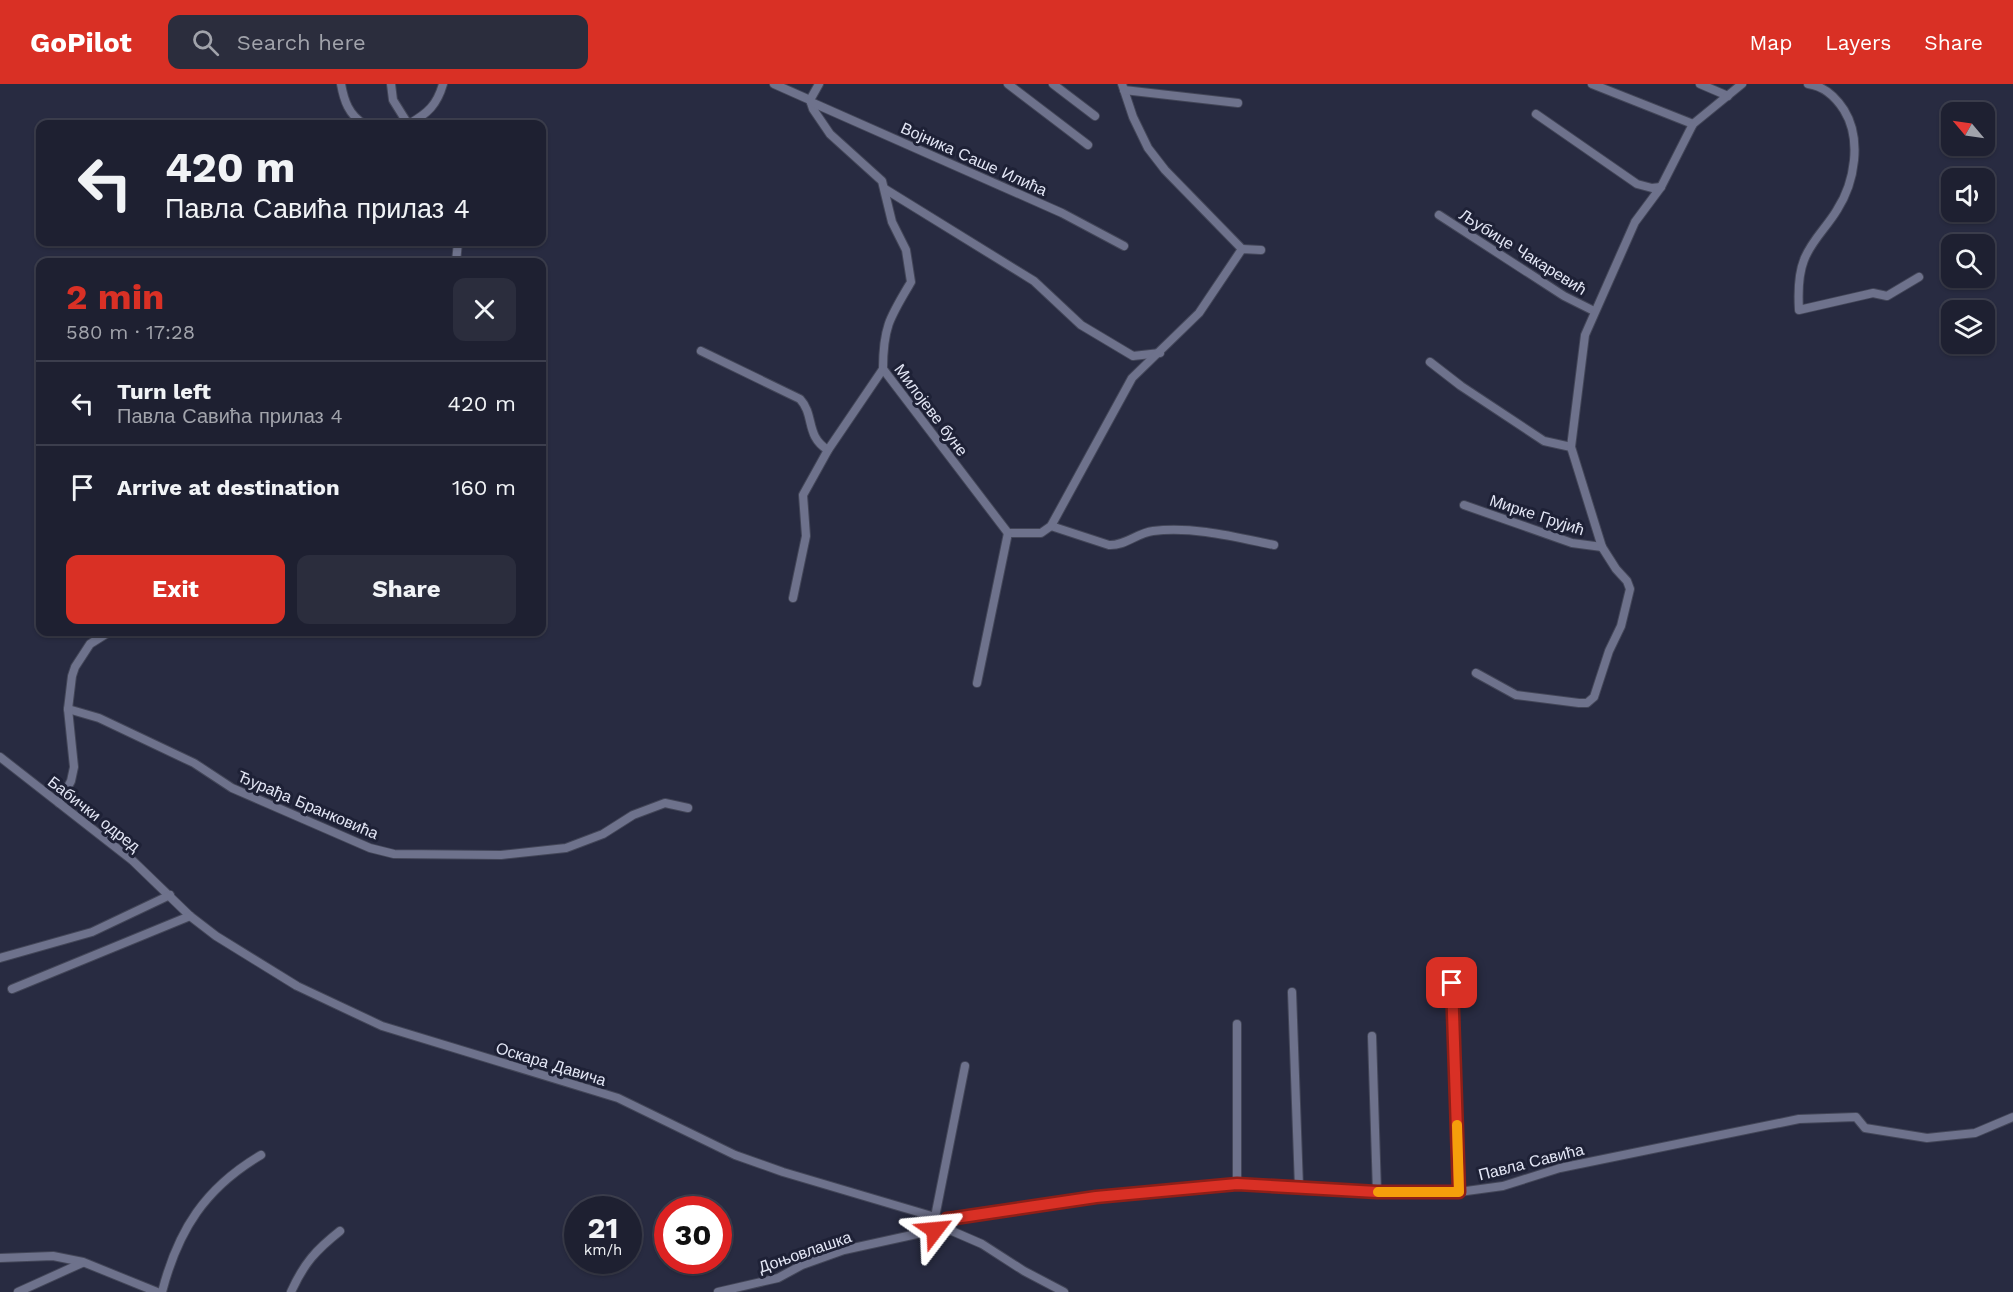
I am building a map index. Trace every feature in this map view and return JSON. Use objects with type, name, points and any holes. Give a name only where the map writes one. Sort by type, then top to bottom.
[{"type":"street","points":[[341,84],[348,109],[357,120]]},
{"type":"street","points":[[391,84],[393,100],[406,120]]},
{"type":"street","points":[[414,120],[439,99],[443,84]]},
{"type":"street","name":"Војника Саше Илића","points":[[774,84],[811,104],[1062,213],[1124,246]]},
{"type":"street","points":[[811,104],[819,84]]},
{"type":"street","points":[[1008,84],[1088,146]]},
{"type":"street","points":[[1053,84],[1095,116]]},
{"type":"street","points":[[1592,84],[1693,124]]},
{"type":"street","points":[[1700,84],[1728,96]]},
{"type":"street","points":[[1476,673],[1516,695],[1579,703],[1591,701],[1594,698],[1609,651],[1621,626],[1630,589],[1627,581],[1602,547],[1571,447],[1585,335],[1635,222],[1661,187],[1693,124],[1742,84]]},
{"type":"street","points":[[1808,84],[1816,85],[1832,94],[1847,115],[1852,127],[1854,169],[1838,209],[1805,257],[1800,271],[1799,310],[1873,293],[1887,296],[1919,276]]},
{"type":"street","points":[[1238,103],[1123,87],[1133,117],[1148,148],[1165,170],[1242,249],[1261,250]]},
{"type":"street","name":"Милојеве буне","points":[[811,104],[830,134],[882,181],[892,222],[906,250],[911,282],[889,319],[883,343],[883,369],[1008,533]]},
{"type":"street","points":[[1536,114],[1637,184],[1652,188],[1661,187]]},
{"type":"street","name":"Милојеве буне","points":[[885,189],[1034,281],[1081,325],[1133,356],[1160,353]]},
{"type":"street","name":"Љубице Чакаревић","points":[[1439,214],[1564,297],[1594,311]]},
{"type":"street","points":[[976,683],[1008,533],[1041,533],[1051,526],[1132,378],[1199,313],[1242,249]]},
{"type":"street","points":[[701,351],[800,399],[806,405],[813,436],[819,445],[828,450]]},
{"type":"street","points":[[1430,362],[1461,386],[1544,441],[1571,447]]},
{"type":"street","points":[[793,598],[806,536],[803,495],[828,450],[883,369]]},
{"type":"street","name":"Мирке Грујић","points":[[1464,506],[1564,541],[1602,547]]},
{"type":"street","points":[[1051,526],[1109,545],[1119,546],[1150,531],[1180,529],[1274,545]]},
{"type":"street","points":[[59,804],[71,781],[74,767],[68,709],[70,686],[75,667],[90,644],[103,636]]},
{"type":"street","name":"Ђурађа Бранковића","points":[[68,709],[99,718],[194,763],[232,788],[370,848],[394,854],[501,855],[566,848],[603,834],[633,815],[665,803],[688,808]]},
{"type":"street","name":"Бабички одред","points":[[0,757],[132,860],[170,895]]},
{"type":"street","points":[[0,958],[92,932],[170,895]]},
{"type":"street","name":"Оскара Давича","points":[[170,895],[190,916],[216,936],[297,986],[382,1026],[618,1098],[735,1155],[783,1172],[935,1217],[943,1227]]},
{"type":"street","points":[[12,989],[190,916]]},
{"type":"street","points":[[1452,983],[1459,1192]]},
{"type":"street","points":[[1292,992],[1299,1187]]},
{"type":"street","points":[[1237,1024],[1237,1184]]},
{"type":"street","points":[[1372,1036],[1377,1192]]},
{"type":"street","points":[[935,1217],[965,1066]]},
{"type":"street","name":"Павла Савића","points":[[943,1227],[947,1219],[1096,1197],[1237,1184],[1377,1192],[1459,1192],[1503,1186],[1560,1167],[1799,1119],[1856,1117],[1865,1128],[1927,1138],[1975,1133],[2013,1117]]},
{"type":"street","points":[[162,1292],[175,1250],[190,1222],[211,1192],[242,1166],[261,1155]]},
{"type":"street","name":"Доњовлашка","points":[[718,1292],[778,1278],[802,1265],[844,1250],[943,1227],[982,1244],[1024,1271],[1064,1292]]},
{"type":"street","points":[[291,1292],[299,1275],[316,1250],[340,1231]]},
{"type":"street","points":[[0,1258],[52,1256],[84,1262],[157,1292]]},
{"type":"street","points":[[18,1292],[84,1262]]},
{"type":"slow traffic","points":[[1378,1192],[1459,1192],[1457,1125]]},
{"type":"route","points":[[935,1230],[942,1230],[947,1219],[1096,1197],[1237,1184],[1377,1192],[1459,1192],[1452,983]]}]
